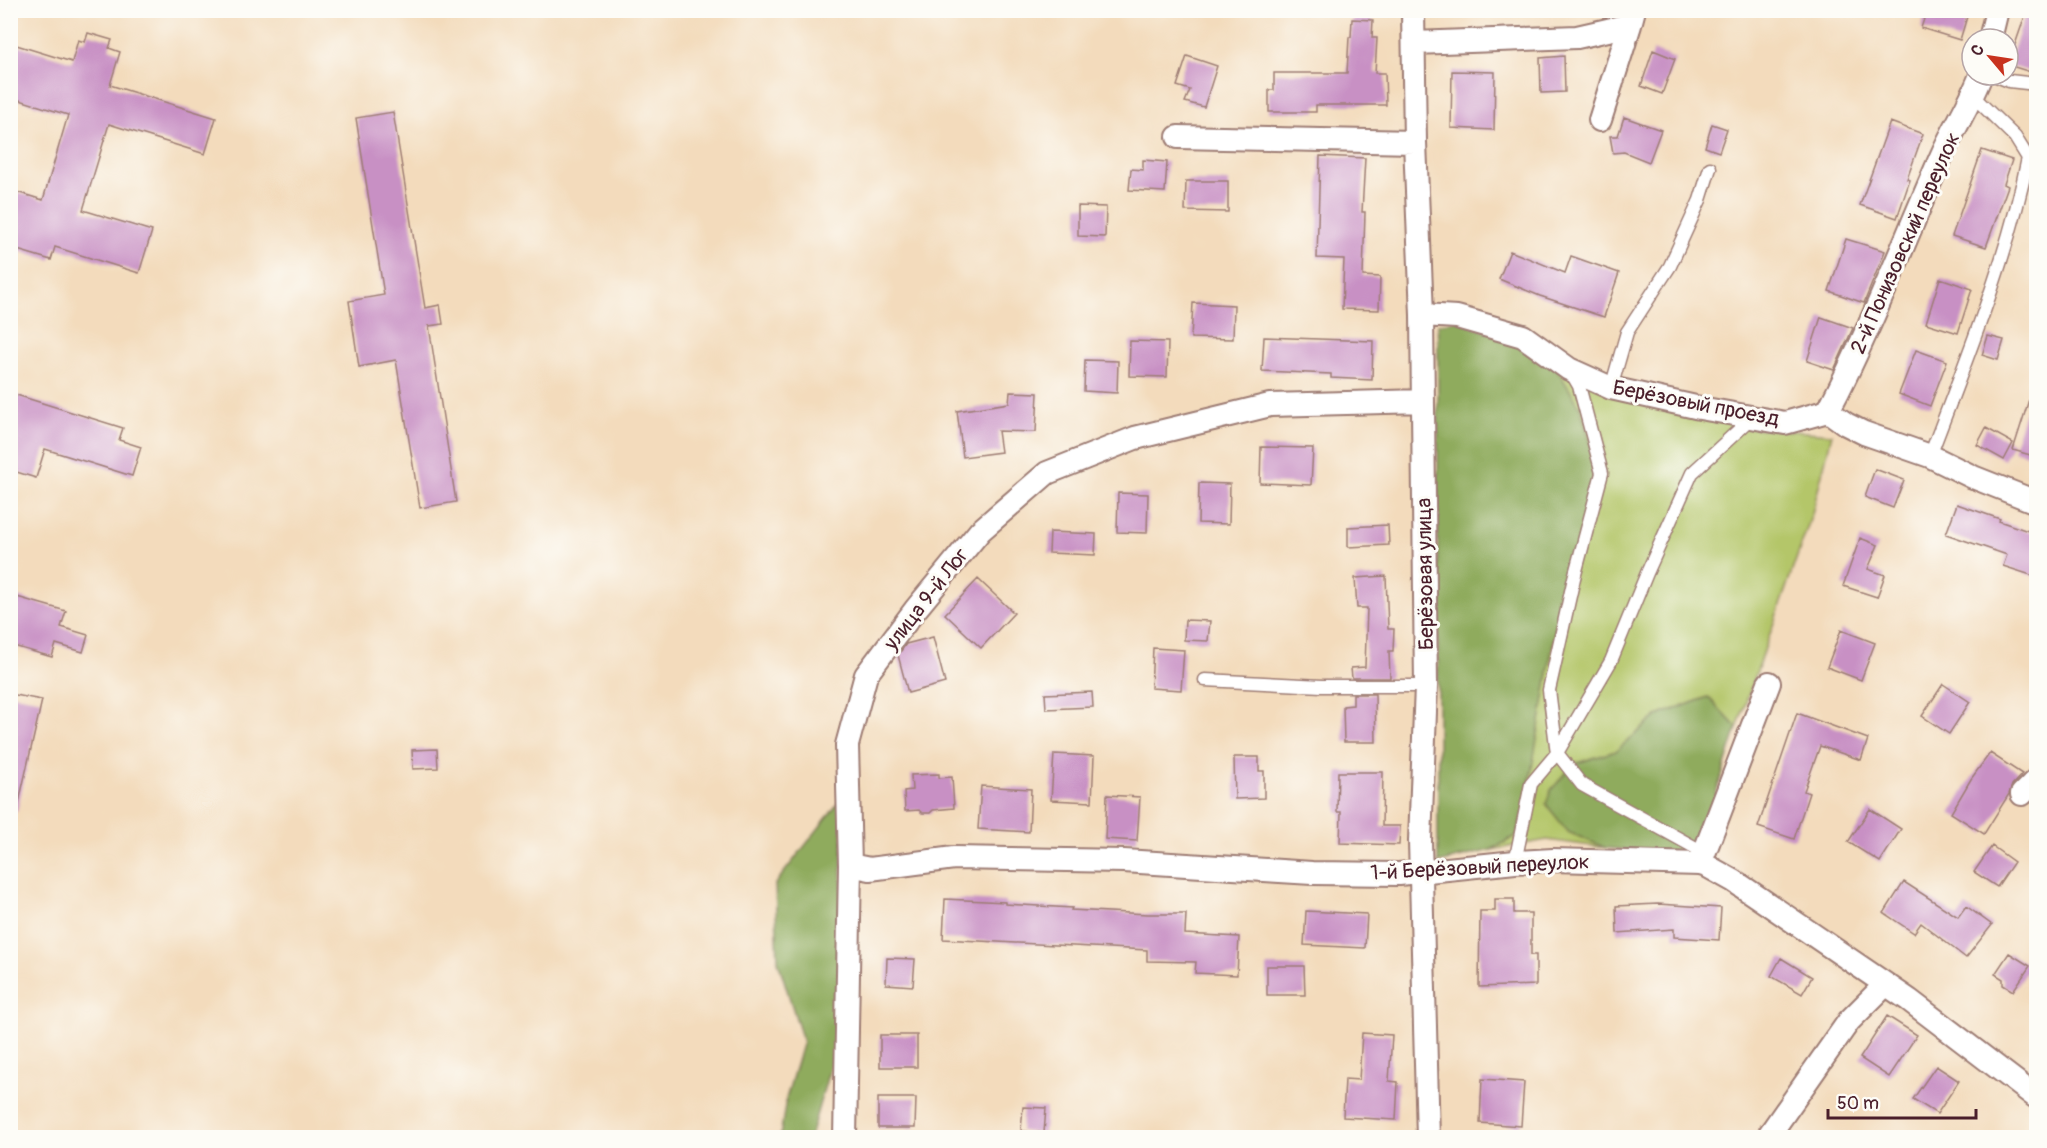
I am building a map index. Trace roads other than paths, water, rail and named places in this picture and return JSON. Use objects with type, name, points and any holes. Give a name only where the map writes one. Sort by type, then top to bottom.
[{"type":"street","name":"Берёзовая улица","points":[[1413,10],[1415,142],[1422,315],[1426,686],[1420,841],[1428,1137]]},
{"type":"street","points":[[1993,27],[1997,10]]},
{"type":"street","points":[[1414,43],[1577,37],[1632,18]]},
{"type":"street","points":[[1600,120],[1632,18]]},
{"type":"street","name":"2-й Понизовский переулок","points":[[1828,411],[1849,371],[1942,153],[1976,87]]},
{"type":"street","points":[[1178,137],[1415,142]]},
{"type":"street","name":"Берёзовый проезд","points":[[1422,315],[1457,317],[1523,336],[1569,369],[1611,388],[1700,408],[1785,423],[1828,411]]},
{"type":"street","name":"улица 9-й Лог","points":[[845,1137],[850,865],[847,745],[866,675],[915,610],[980,531],[1047,473],[1135,438],[1270,405],[1423,401]]},
{"type":"street","points":[[1828,411],[1864,433],[1930,456],[1973,477],[2037,502]]},
{"type":"street","points":[[1702,858],[1769,683]]},
{"type":"street","name":"1-й Берёзовый переулок","points":[[850,865],[870,869],[954,858],[1124,861],[1311,873],[1421,872],[1553,860],[1702,858],[1909,1000],[2037,1097]]},
{"type":"street","points":[[1767,1137],[1849,1021],[1885,985]]},
{"type":"lane","points":[[2020,82],[2037,84]]},
{"type":"lane","points":[[1930,456],[1972,343],[2019,204],[2028,158],[1978,87]]},
{"type":"lane","points":[[1611,388],[1627,332],[1670,266],[1700,200],[1710,168]]},
{"type":"lane","points":[[1569,369],[1579,386],[1602,473],[1574,578],[1550,690],[1557,753],[1582,785],[1702,858]]},
{"type":"lane","points":[[1515,862],[1532,784],[1557,753],[1611,661],[1692,473],[1753,417]]},
{"type":"lane","points":[[1205,680],[1322,686],[1426,686]]}]
